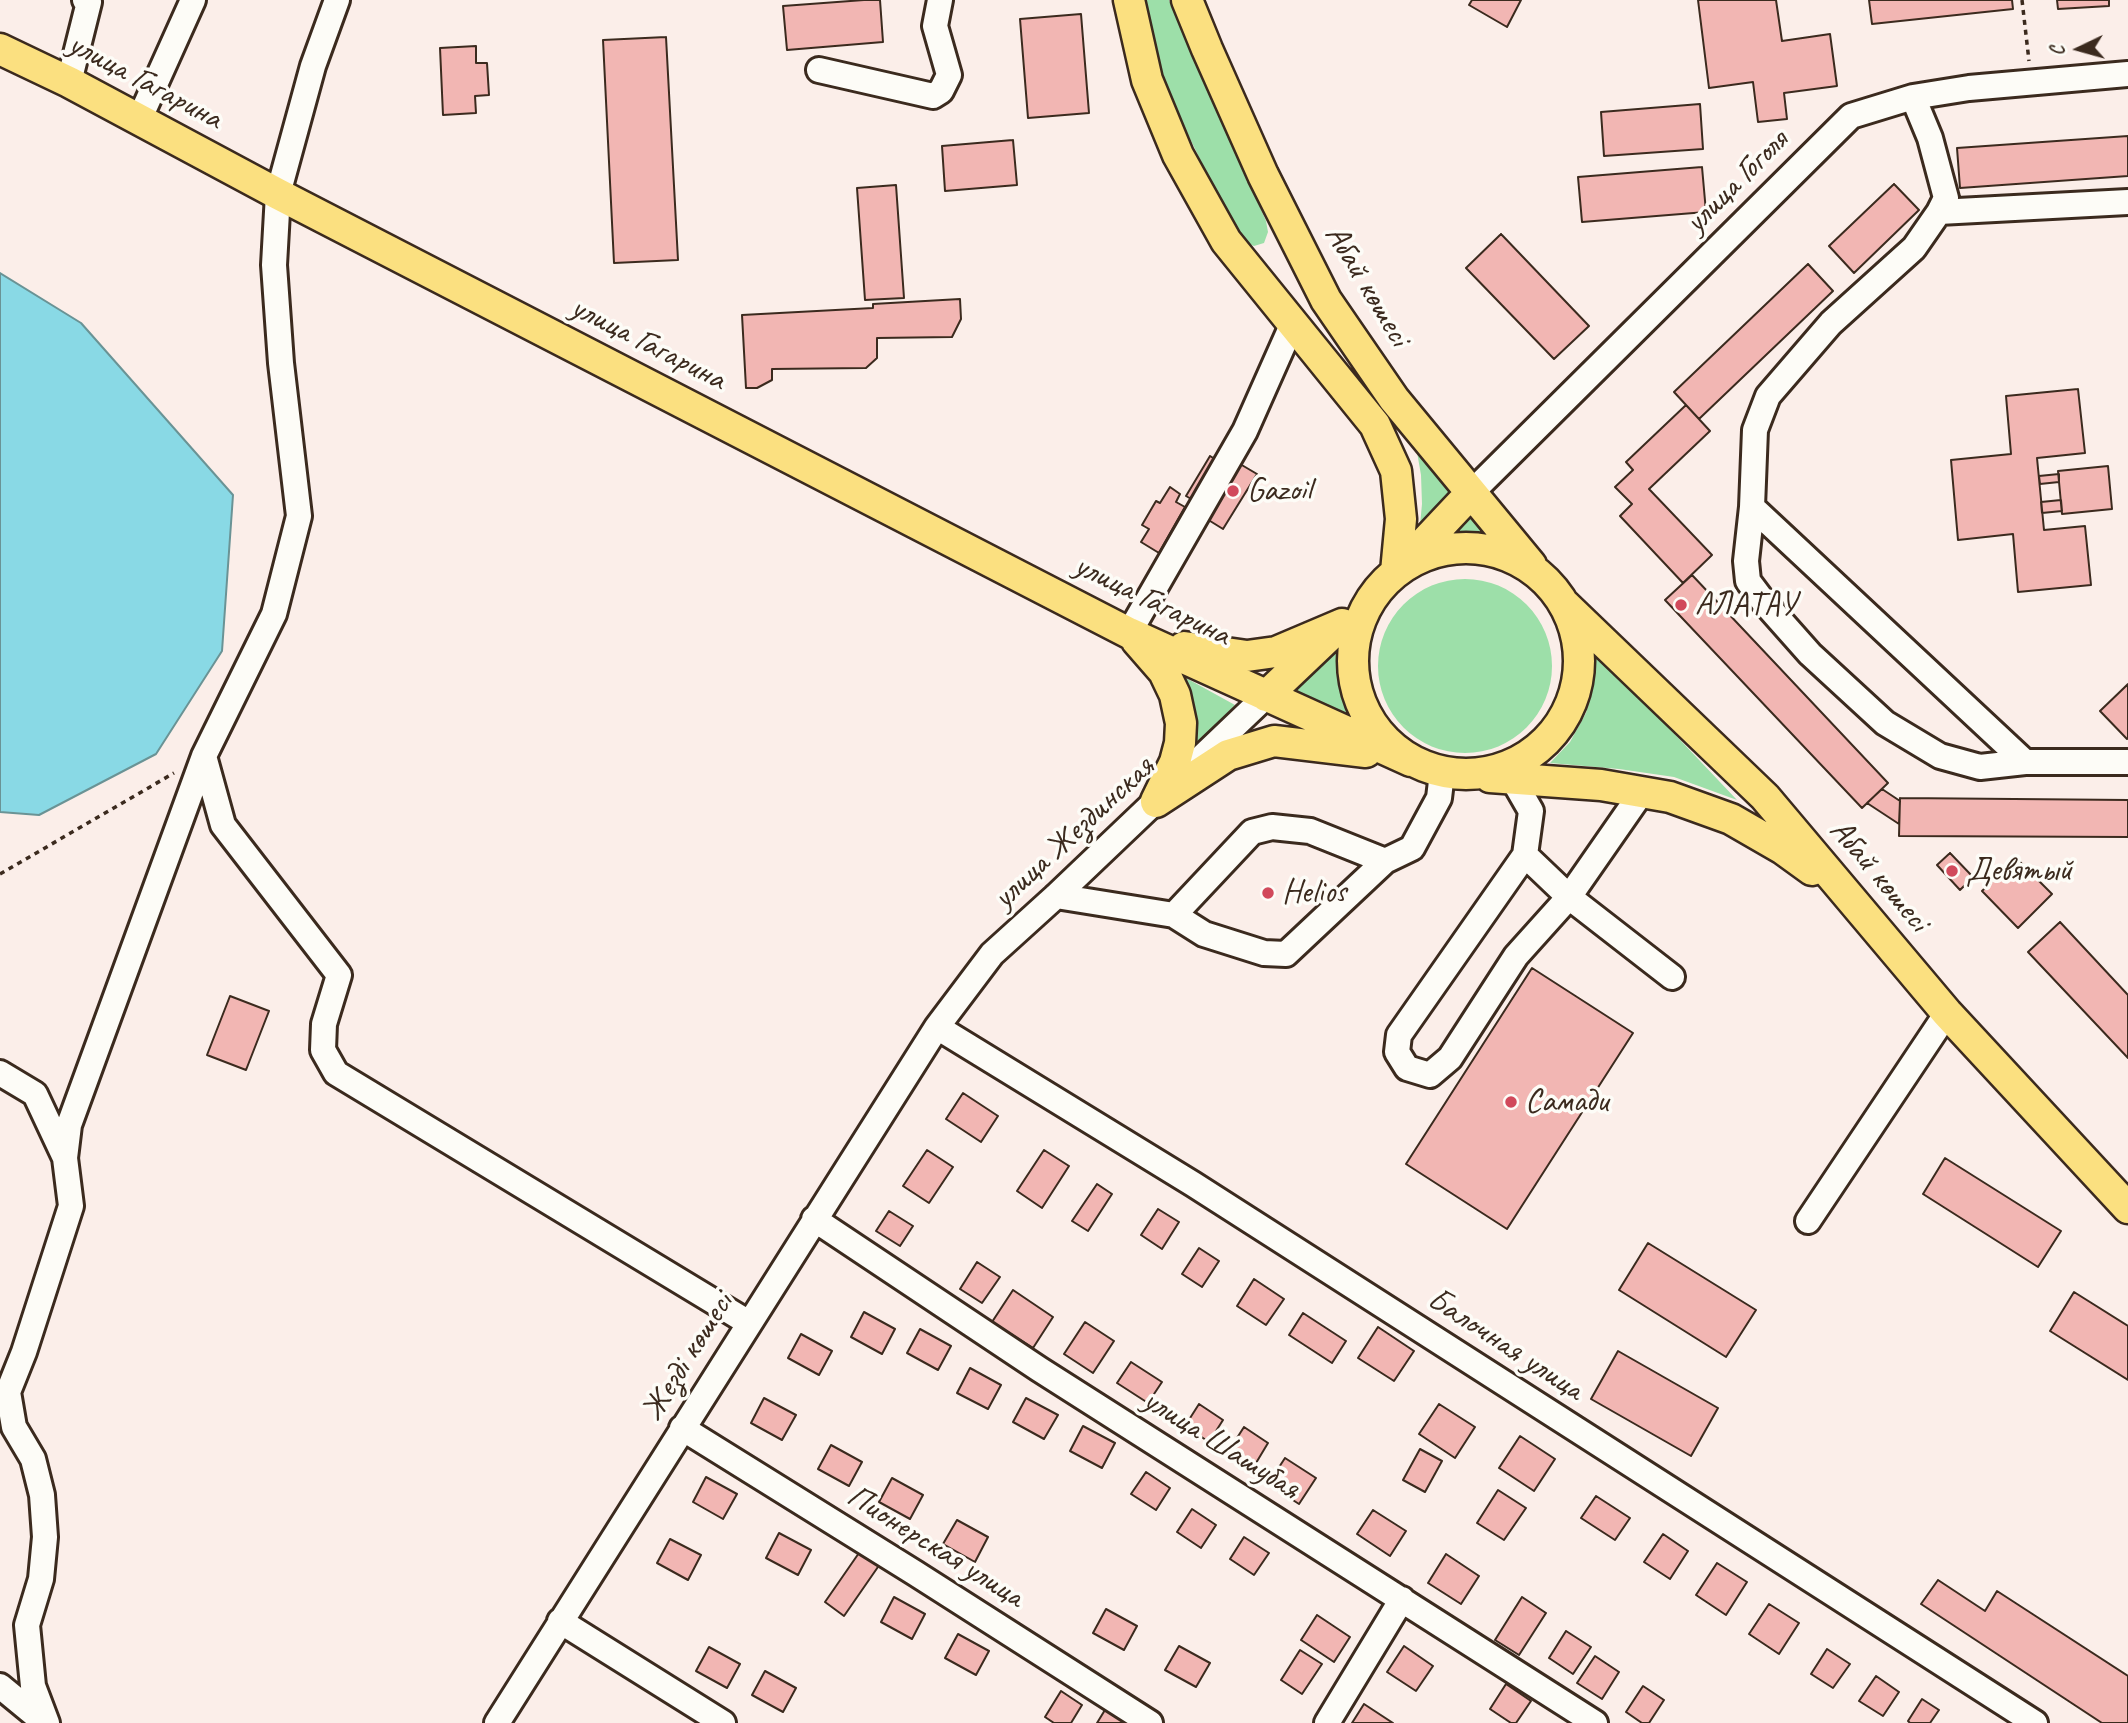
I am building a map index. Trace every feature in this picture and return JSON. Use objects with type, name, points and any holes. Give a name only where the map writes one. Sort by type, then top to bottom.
[{"type":"main road","points":[[1129,0],[1147,80],[1178,155],[1226,241],[1375,425],[1396,471],[1401,519],[1388,580]]},
{"type":"main road","name":"Абай көшесі","points":[[1187,0],[1263,175],[1326,300],[1394,399],[1541,576]]},
{"type":"main road","name":"улица Гагарина","points":[[0,49],[69,82],[278,194],[1129,633],[1411,761]]},
{"type":"main road","points":[[1266,696],[1388,580],[1471,493]]},
{"type":"main road","points":[[1411,761],[1385,741],[1372,723],[1365,713],[1354,682],[1353,648],[1362,616],[1388,580],[1423,556],[1453,548],[1484,550],[1504,555],[1541,576],[1563,603],[1576,634],[1579,668],[1573,701],[1556,730],[1532,754],[1502,769],[1456,774]]},
{"type":"main road","name":"Абай көшесі","points":[[1563,603],[1765,797],[1947,1013],[2128,1208]]},
{"type":"main road","points":[[1129,633],[1196,650],[1247,656],[1276,652],[1342,624]]},
{"type":"main road","points":[[1129,633],[1164,672],[1175,695],[1181,723],[1175,762],[1156,802]]},
{"type":"main road","points":[[1156,802],[1228,755],[1274,741],[1363,751],[1456,774],[1601,785],[1670,797],[1731,819],[1783,849],[1844,892]]},
{"type":"street","points":[[69,82],[89,2],[85,0]]},
{"type":"street","points":[[139,120],[193,0]]},
{"type":"street","points":[[46,1723],[33,1686],[27,1625],[41,1579],[45,1537],[42,1495],[33,1459],[14,1427],[4,1398],[24,1352],[71,1206],[65,1158],[69,1125],[204,756],[274,614],[299,516],[281,363],[274,265],[278,194],[313,66],[337,0]]},
{"type":"street","points":[[820,70],[933,96],[941,91],[949,75],[935,26],[940,0]]},
{"type":"street","name":"улица Гоголя","points":[[1471,493],[1851,116],[1913,97],[1969,88],[2128,74]]},
{"type":"street","points":[[1913,97],[1930,138],[1946,198],[1914,248],[1831,323],[1768,396],[1755,430],[1752,507],[1746,561],[1748,581],[1810,654],[1885,723],[1940,756],[1980,767],[2025,762],[2128,762]]},
{"type":"street","points":[[1939,212],[2128,202]]},
{"type":"street","points":[[1129,633],[1245,431],[1293,323]]},
{"type":"street","points":[[1752,507],[2025,762]]},
{"type":"street","name":"улица Жездинская","points":[[937,1027],[992,954],[1266,696]]},
{"type":"street","points":[[204,756],[223,825],[338,975],[324,1024],[323,1050],[336,1073],[749,1323]]},
{"type":"street","points":[[1056,896],[1174,915],[1204,934],[1264,953],[1286,954],[1385,861],[1412,848],[1439,798],[1456,774]]},
{"type":"street","points":[[1512,778],[1531,811],[1525,855],[1399,1035],[1397,1052],[1407,1068],[1430,1075],[1450,1058],[1516,956],[1569,897],[1642,792]]},
{"type":"street","points":[[1174,915],[1252,832],[1272,827],[1310,831],[1385,861]]},
{"type":"street","points":[[1525,855],[1569,897],[1672,977]]},
{"type":"street","points":[[1808,1221],[1947,1013]]},
{"type":"street","name":"Жезді көшесі","points":[[497,1723],[937,1027]]},
{"type":"street","name":"Балочная улица","points":[[937,1027],[1204,1191],[2035,1723]]},
{"type":"street","points":[[0,1073],[35,1094],[65,1158]]},
{"type":"street","name":"улица Шашубая","points":[[814,1219],[1039,1369],[1595,1723]]},
{"type":"street","name":"Пионерская улица","points":[[682,1428],[1150,1723]]},
{"type":"street","points":[[1327,1723],[1402,1599]]},
{"type":"street","points":[[560,1621],[723,1723]]},
{"type":"street","points":[[0,1686],[46,1723]]},
{"type":"path","points":[[2022,0],[2032,83]]},
{"type":"path","points":[[0,874],[204,756]]},
{"type":"green space","points":[[1143,0],[1169,0],[1266,221],[1268,232],[1264,243],[1254,246],[1245,242],[1225,211],[1182,122],[1152,48]]},
{"type":"green space","points":[[1417,452],[1453,492],[1420,525],[1421,475]]},
{"type":"green space","points":[[1472,512],[1503,548],[1463,544],[1440,547]]},
{"type":"green space","points":[[1465,579],[1498,585],[1527,604],[1546,633],[1552,666],[1546,699],[1527,728],[1498,747],[1465,753],[1432,747],[1403,728],[1384,699],[1378,666],[1384,633],[1403,604],[1432,585]]},
{"type":"green space","points":[[1342,637],[1347,703],[1356,725],[1289,692]]},
{"type":"green space","points":[[1593,648],[1737,800],[1674,777],[1550,763],[1570,742],[1586,713],[1593,686]]},
{"type":"green space","points":[[1186,678],[1235,705],[1196,744],[1192,697]]},
{"type":"water","points":[[0,273],[81,323],[233,495],[222,651],[156,754],[39,815],[0,812]]},
{"type":"building","points":[[880,0],[883,42],[787,50],[783,6]]},
{"type":"building","points":[[1472,0],[1521,0],[1507,27],[1469,5]]},
{"type":"building","points":[[1698,0],[1776,0],[1782,41],[1830,34],[1837,86],[1784,93],[1787,119],[1758,122],[1753,82],[1709,88]]},
{"type":"building","points":[[1869,0],[2012,0],[2013,9],[1872,24]]},
{"type":"building","points":[[2057,0],[2109,0],[2109,6],[2058,9]]},
{"type":"building","points":[[1081,14],[1089,113],[1028,118],[1020,19]]},
{"type":"building","points":[[666,37],[678,260],[614,263],[603,40]]},
{"type":"building","points":[[476,46],[476,63],[487,63],[489,95],[475,96],[476,113],[443,115],[440,48]]},
{"type":"building","points":[[1700,104],[1703,149],[1604,156],[1601,112]]},
{"type":"building","points":[[2128,136],[2128,176],[1960,188],[1957,148]]},
{"type":"building","points":[[1013,140],[1017,185],[945,191],[942,146]]},
{"type":"building","points":[[1702,167],[1706,212],[1582,222],[1578,177]]},
{"type":"building","points":[[1894,184],[1919,210],[1854,273],[1829,246]]},
{"type":"building","points":[[896,185],[904,298],[865,300],[857,188]]},
{"type":"building","points":[[1501,234],[1589,326],[1554,359],[1466,268]]},
{"type":"building","points":[[1808,264],[1833,291],[1699,419],[1674,392]]},
{"type":"building","points":[[960,299],[961,319],[952,337],[877,338],[877,358],[866,368],[772,369],[772,380],[757,388],[746,388],[742,315],[873,308],[873,304]]},
{"type":"building","points":[[2078,389],[2085,453],[2037,458],[2044,530],[2085,526],[2091,585],[2018,592],[2013,534],[1958,540],[1951,460],[2011,454],[2006,396]]},
{"type":"building","points":[[1686,405],[1710,431],[1649,489],[1712,555],[1683,583],[1620,516],[1632,504],[1615,487],[1633,470],[1626,462]]},
{"type":"building","points":[[1210,456],[1231,469],[1235,461],[1257,474],[1223,529],[1202,516],[1207,508],[1186,496]]},
{"type":"building","points":[[2108,466],[2112,509],[2062,514],[2058,471]]},
{"type":"building","points":[[2059,474],[2059,482],[2040,484],[2039,476]]},
{"type":"building","points":[[1170,487],[1180,494],[1176,502],[1185,507],[1159,553],[1141,542],[1149,529],[1142,525],[1156,501],[1160,503]]},
{"type":"building","points":[[2061,500],[2062,511],[2042,513],[2041,502]]},
{"type":"building","points":[[1692,575],[1888,783],[1862,808],[1665,600]]},
{"type":"building","points":[[2128,684],[2128,738],[2127,739],[2100,711]]},
{"type":"building","points":[[1882,789],[1900,801],[1899,824],[1867,803]]},
{"type":"building","points":[[1900,798],[2128,800],[2128,837],[1899,836]]},
{"type":"building","points":[[1950,853],[1973,877],[1960,890],[1937,865]]},
{"type":"building","points":[[2016,858],[2052,894],[2018,928],[1982,891]]},
{"type":"building","points":[[2060,922],[2128,995],[2128,1058],[2028,952]]},
{"type":"building","points":[[1532,968],[1633,1033],[1507,1229],[1406,1164]]},
{"type":"building","points":[[230,996],[269,1011],[246,1070],[207,1055]]},
{"type":"building","points":[[963,1093],[998,1116],[981,1142],[946,1119]]},
{"type":"building","points":[[927,1150],[953,1167],[929,1203],[903,1186]]},
{"type":"building","points":[[1044,1150],[1069,1166],[1042,1208],[1017,1191]]},
{"type":"building","points":[[1945,1158],[2061,1231],[2038,1267],[1923,1194]]},
{"type":"building","points":[[1097,1184],[1112,1194],[1088,1231],[1072,1221]]},
{"type":"building","points":[[1158,1209],[1179,1222],[1162,1249],[1141,1235]]},
{"type":"building","points":[[889,1211],[913,1226],[900,1246],[876,1231]]},
{"type":"building","points":[[1648,1243],[1756,1310],[1726,1357],[1619,1290]]},
{"type":"building","points":[[1199,1248],[1219,1261],[1202,1287],[1182,1274]]},
{"type":"building","points":[[977,1262],[1000,1277],[982,1303],[960,1289]]},
{"type":"building","points":[[1254,1279],[1284,1299],[1266,1325],[1237,1306]]},
{"type":"building","points":[[1013,1290],[1053,1317],[1033,1348],[992,1322]]},
{"type":"building","points":[[2074,1292],[2128,1326],[2128,1380],[2050,1331]]},
{"type":"building","points":[[864,1312],[895,1329],[882,1354],[851,1337]]},
{"type":"building","points":[[1303,1313],[1346,1341],[1332,1363],[1289,1335]]},
{"type":"building","points":[[1085,1322],[1114,1341],[1093,1373],[1064,1354]]},
{"type":"building","points":[[1378,1327],[1414,1351],[1394,1381],[1358,1358]]},
{"type":"building","points":[[920,1329],[951,1346],[938,1370],[907,1353]]},
{"type":"building","points":[[801,1334],[832,1351],[819,1375],[788,1358]]},
{"type":"building","points":[[1618,1351],[1718,1408],[1691,1456],[1591,1399]]},
{"type":"building","points":[[1131,1362],[1162,1382],[1148,1403],[1117,1383]]},
{"type":"building","points":[[970,1368],[1001,1385],[988,1409],[957,1393]]},
{"type":"building","points":[[764,1398],[796,1415],[782,1440],[751,1423]]},
{"type":"building","points":[[1026,1398],[1058,1415],[1044,1439],[1013,1422]]},
{"type":"building","points":[[1199,1404],[1223,1420],[1209,1442],[1185,1426]]},
{"type":"building","points":[[1439,1404],[1475,1427],[1455,1458],[1419,1434]]},
{"type":"building","points":[[1083,1426],[1115,1443],[1102,1468],[1070,1451]]},
{"type":"building","points":[[1244,1427],[1268,1443],[1253,1468],[1228,1452]]},
{"type":"building","points":[[1520,1436],[1555,1459],[1534,1491],[1499,1468]]},
{"type":"building","points":[[831,1445],[862,1462],[849,1486],[818,1469]]},
{"type":"building","points":[[1420,1449],[1442,1461],[1425,1492],[1403,1480]]},
{"type":"building","points":[[1285,1458],[1316,1478],[1299,1504],[1268,1484]]},
{"type":"building","points":[[1146,1472],[1170,1488],[1156,1510],[1131,1494]]},
{"type":"building","points":[[706,1477],[737,1494],[723,1519],[693,1502]]},
{"type":"building","points":[[892,1478],[923,1495],[910,1519],[879,1502]]},
{"type":"building","points":[[1498,1490],[1526,1508],[1504,1540],[1477,1523]]},
{"type":"building","points":[[1596,1496],[1630,1518],[1615,1540],[1581,1518]]},
{"type":"building","points":[[1192,1509],[1216,1525],[1201,1548],[1177,1532]]},
{"type":"building","points":[[1373,1510],[1406,1531],[1390,1556],[1357,1534]]},
{"type":"building","points":[[957,1520],[988,1537],[975,1562],[943,1544]]},
{"type":"building","points":[[779,1533],[811,1550],[798,1575],[766,1558]]},
{"type":"building","points":[[1663,1534],[1688,1551],[1670,1579],[1644,1562]]},
{"type":"building","points":[[1244,1537],[1269,1553],[1254,1575],[1230,1559]]},
{"type":"building","points":[[670,1539],[701,1555],[688,1580],[657,1563]]},
{"type":"building","points":[[861,1550],[880,1564],[844,1616],[825,1602]]},
{"type":"building","points":[[1446,1554],[1479,1576],[1461,1604],[1428,1583]]},
{"type":"building","points":[[1717,1563],[1747,1582],[1726,1615],[1696,1595]]},
{"type":"building","points":[[1938,1580],[1985,1611],[1997,1591],[2128,1676],[2128,1723],[2102,1723],[1921,1604]]},
{"type":"building","points":[[894,1597],[925,1614],[912,1639],[881,1622]]},
{"type":"building","points":[[1522,1597],[1546,1613],[1519,1655],[1495,1640]]},
{"type":"building","points":[[1769,1604],[1799,1623],[1779,1654],[1749,1634]]},
{"type":"building","points":[[1106,1609],[1137,1626],[1124,1650],[1093,1633]]},
{"type":"building","points":[[1317,1615],[1350,1637],[1334,1662],[1301,1640]]},
{"type":"building","points":[[1566,1631],[1591,1647],[1573,1674],[1549,1658]]},
{"type":"building","points":[[958,1634],[989,1651],[976,1675],[945,1658]]},
{"type":"building","points":[[1179,1646],[1210,1663],[1196,1687],[1165,1670]]},
{"type":"building","points":[[1404,1646],[1433,1666],[1416,1691],[1387,1672]]},
{"type":"building","points":[[709,1647],[740,1664],[727,1688],[696,1671]]},
{"type":"building","points":[[1827,1649],[1850,1664],[1833,1688],[1811,1674]]},
{"type":"building","points":[[1300,1650],[1322,1664],[1302,1694],[1281,1680]]},
{"type":"building","points":[[1595,1656],[1619,1672],[1602,1699],[1577,1683]]},
{"type":"building","points":[[765,1671],[796,1688],[783,1712],[752,1695]]},
{"type":"building","points":[[1876,1676],[1899,1692],[1883,1716],[1859,1701]]},
{"type":"building","points":[[1506,1684],[1531,1701],[1516,1723],[1511,1723],[1490,1709]]},
{"type":"building","points":[[1643,1686],[1664,1700],[1649,1723],[1642,1723],[1626,1712]]},
{"type":"building","points":[[1061,1691],[1082,1705],[1071,1723],[1054,1723],[1045,1717]]},
{"type":"building","points":[[1922,1699],[1939,1710],[1930,1723],[1910,1723],[1908,1721]]},
{"type":"building","points":[[1364,1704],[1393,1723],[1352,1723]]},
{"type":"building","points":[[1108,1705],[1130,1719],[1127,1723],[1097,1723]]},
{"type":"place","name":"Gazoil","points":[[1233,491]]},
{"type":"place","name":"АЛАТАУ","points":[[1681,605]]},
{"type":"place","name":"Девятый","points":[[1952,871]]},
{"type":"place","name":"Helios","points":[[1268,893]]},
{"type":"place","name":"Самади","points":[[1511,1102]]}]
